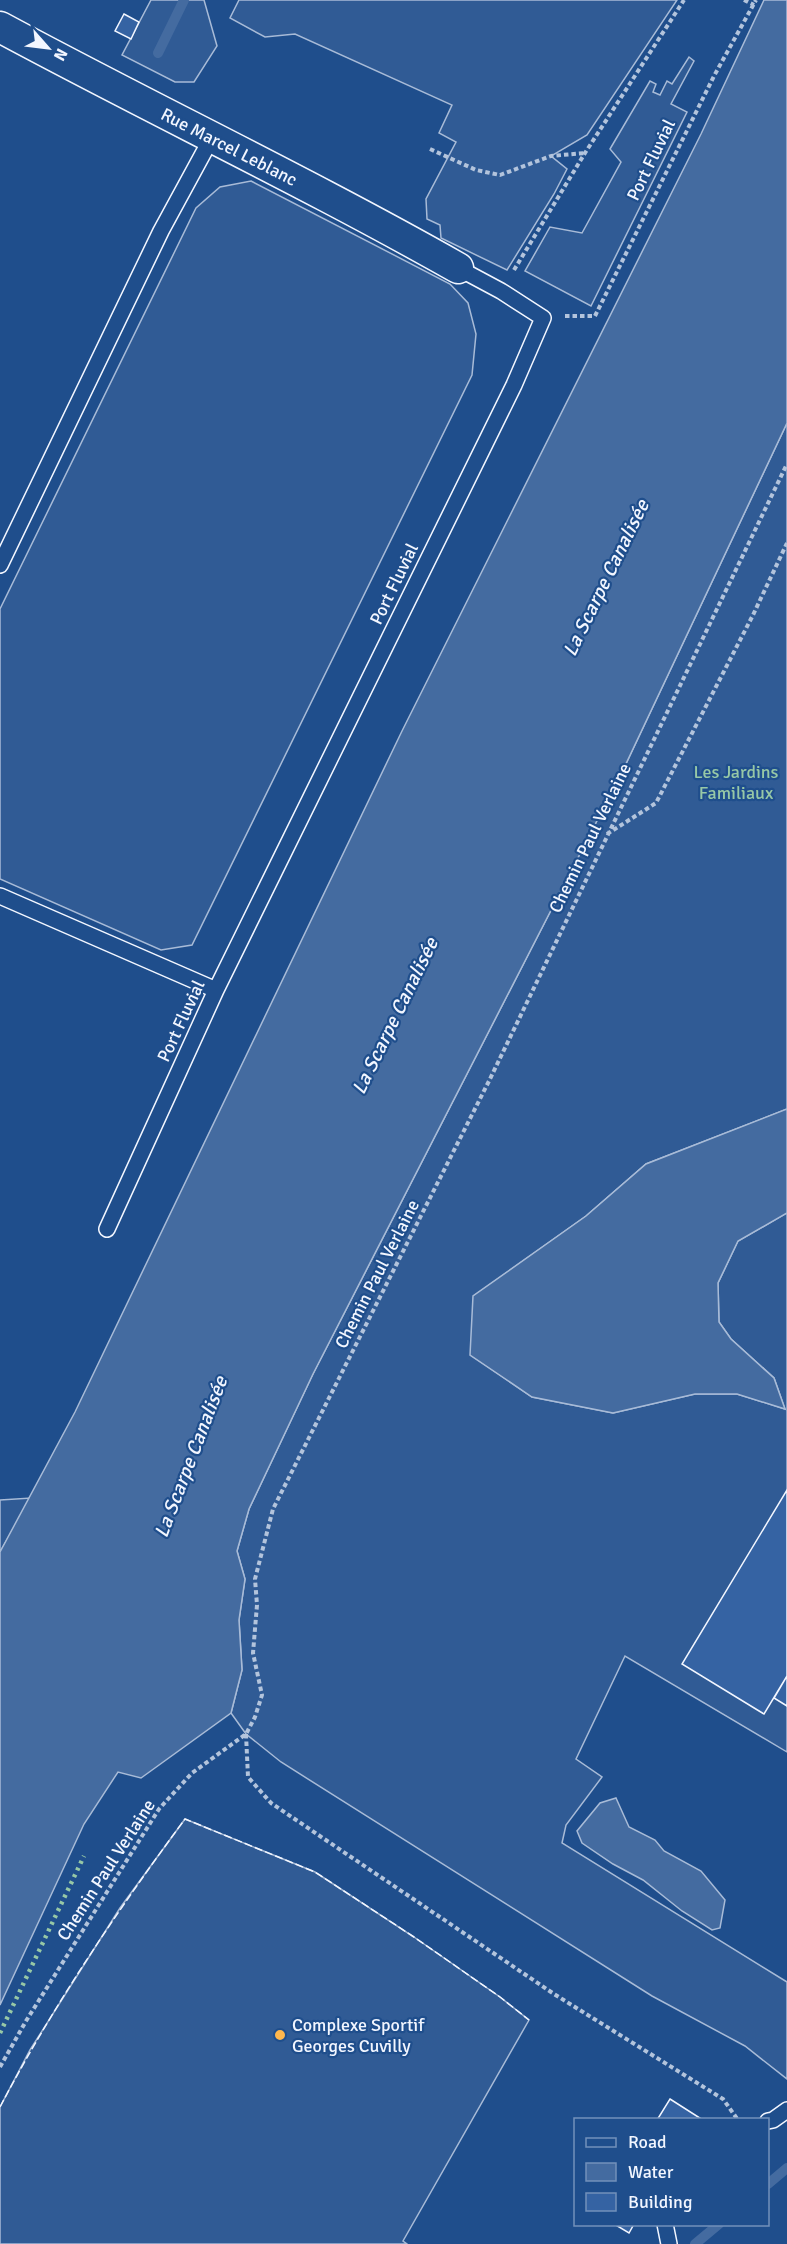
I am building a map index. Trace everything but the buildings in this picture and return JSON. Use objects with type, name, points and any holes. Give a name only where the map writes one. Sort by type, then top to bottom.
[{"type":"street","name":"Rue Marcel Leblanc","points":[[0,27],[211,139],[351,209],[458,268]]},
{"type":"lane","points":[[0,565],[162,231],[211,139]]},
{"type":"lane","points":[[458,268],[501,291],[543,318]]},
{"type":"lane","name":"Port Fluvial","points":[[107,1229],[216,990],[508,395],[543,318]]},
{"type":"lane","points":[[0,896],[216,990]]},
{"type":"lane","points":[[769,2121],[787,2110]]},
{"type":"lane","points":[[665,2226],[669,2243]]},
{"type":"path","points":[[501,291],[585,153],[684,0]]},
{"type":"path","points":[[744,0],[755,3]]},
{"type":"path","name":"Port Fluvial","points":[[543,318],[595,316],[714,75],[755,3]]},
{"type":"path","points":[[430,149],[476,171],[500,175],[550,156],[585,153]]},
{"type":"path","name":"Chemin Paul Verlaine","points":[[0,2067],[26,2021],[159,1809],[192,1773],[246,1734],[255,1717],[262,1695],[253,1653],[257,1605],[255,1579],[273,1509],[469,1122],[787,464]]},
{"type":"path","points":[[607,834],[656,803],[753,615],[787,543]]},
{"type":"path","points":[[246,1734],[248,1777],[271,1803],[554,1994],[723,2099],[737,2118]]},
{"type":"shaded area","points":[[151,0],[204,0],[217,46],[194,82],[175,82],[122,55]]},
{"type":"shaded area","points":[[239,0],[677,0],[587,135],[551,156],[567,169],[507,270],[441,238],[440,225],[427,219],[426,199],[456,142],[439,133],[452,105],[295,34],[265,37],[230,18]]},
{"type":"shaded area","points":[[689,57],[694,61],[671,104],[687,112],[591,306],[525,271],[550,227],[582,233],[621,162],[610,149],[650,81],[656,84],[653,92],[660,95],[667,81],[672,84]]},
{"type":"shaded area","points":[[251,181],[450,284],[468,303],[476,334],[472,375],[192,945],[161,950],[0,879],[0,609],[196,208],[220,187]]},
{"type":"shaded area","points":[[787,423],[787,1109],[646,1164],[586,1216],[474,1296],[471,1355],[532,1397],[613,1413],[695,1394],[737,1394],[785,1409],[774,1378],[731,1339],[719,1322],[718,1283],[738,1241],[787,1213],[787,1752],[625,1656],[576,1759],[602,1777],[566,1825],[562,1843],[787,1982],[787,2079],[745,2046],[652,1996],[281,1762],[246,1734],[231,1713],[242,1670],[239,1620],[245,1579],[237,1551],[249,1509],[313,1374],[624,768]]},
{"type":"shaded area","points":[[31,1498],[0,1552],[0,1500]]},
{"type":"shaded area","name":"Complexe Sportif Georges Cuvilly","points":[[185,1819],[315,1872],[414,1937],[529,2020],[403,2241],[407,2244],[0,2244],[0,2107],[30,2050],[120,1908]]},
{"type":"water","name":"La Scarpe Canalisée","points":[[764,0],[787,0],[787,423],[624,768],[313,1374],[249,1509],[237,1551],[245,1579],[239,1620],[242,1670],[231,1713],[141,1778],[118,1772],[84,1824],[0,2005],[0,1552],[75,1412],[402,731],[701,134]]},
{"type":"water","points":[[787,1109],[787,1213],[738,1241],[718,1283],[719,1322],[731,1339],[774,1378],[785,1409],[737,1394],[695,1394],[613,1413],[532,1397],[470,1355],[473,1296],[586,1216],[646,1164]]},
{"type":"water","points":[[616,1798],[629,1827],[655,1840],[664,1851],[701,1871],[725,1900],[720,1928],[712,1930],[682,1911],[643,1880],[613,1864],[582,1843],[577,1831],[600,1803]]},
{"type":"waterway","points":[[158,53],[184,0]]},
{"type":"waterway","points":[[769,2183],[787,2168]]},
{"type":"waterway","points":[[695,2244],[717,2226]]},
{"type":"hedge","points":[[0,2033],[84,1856]]},
{"type":"fence","points":[[0,2107],[20,2069],[87,1960],[185,1819],[315,1872],[414,1937],[529,2020]]},
{"type":"place","name":"Complexe Sportif Georges Cuvilly","points":[[280,2035]]},
{"type":"park label","name":"Les Jardins Familiaux","points":[[736,782]]}]
